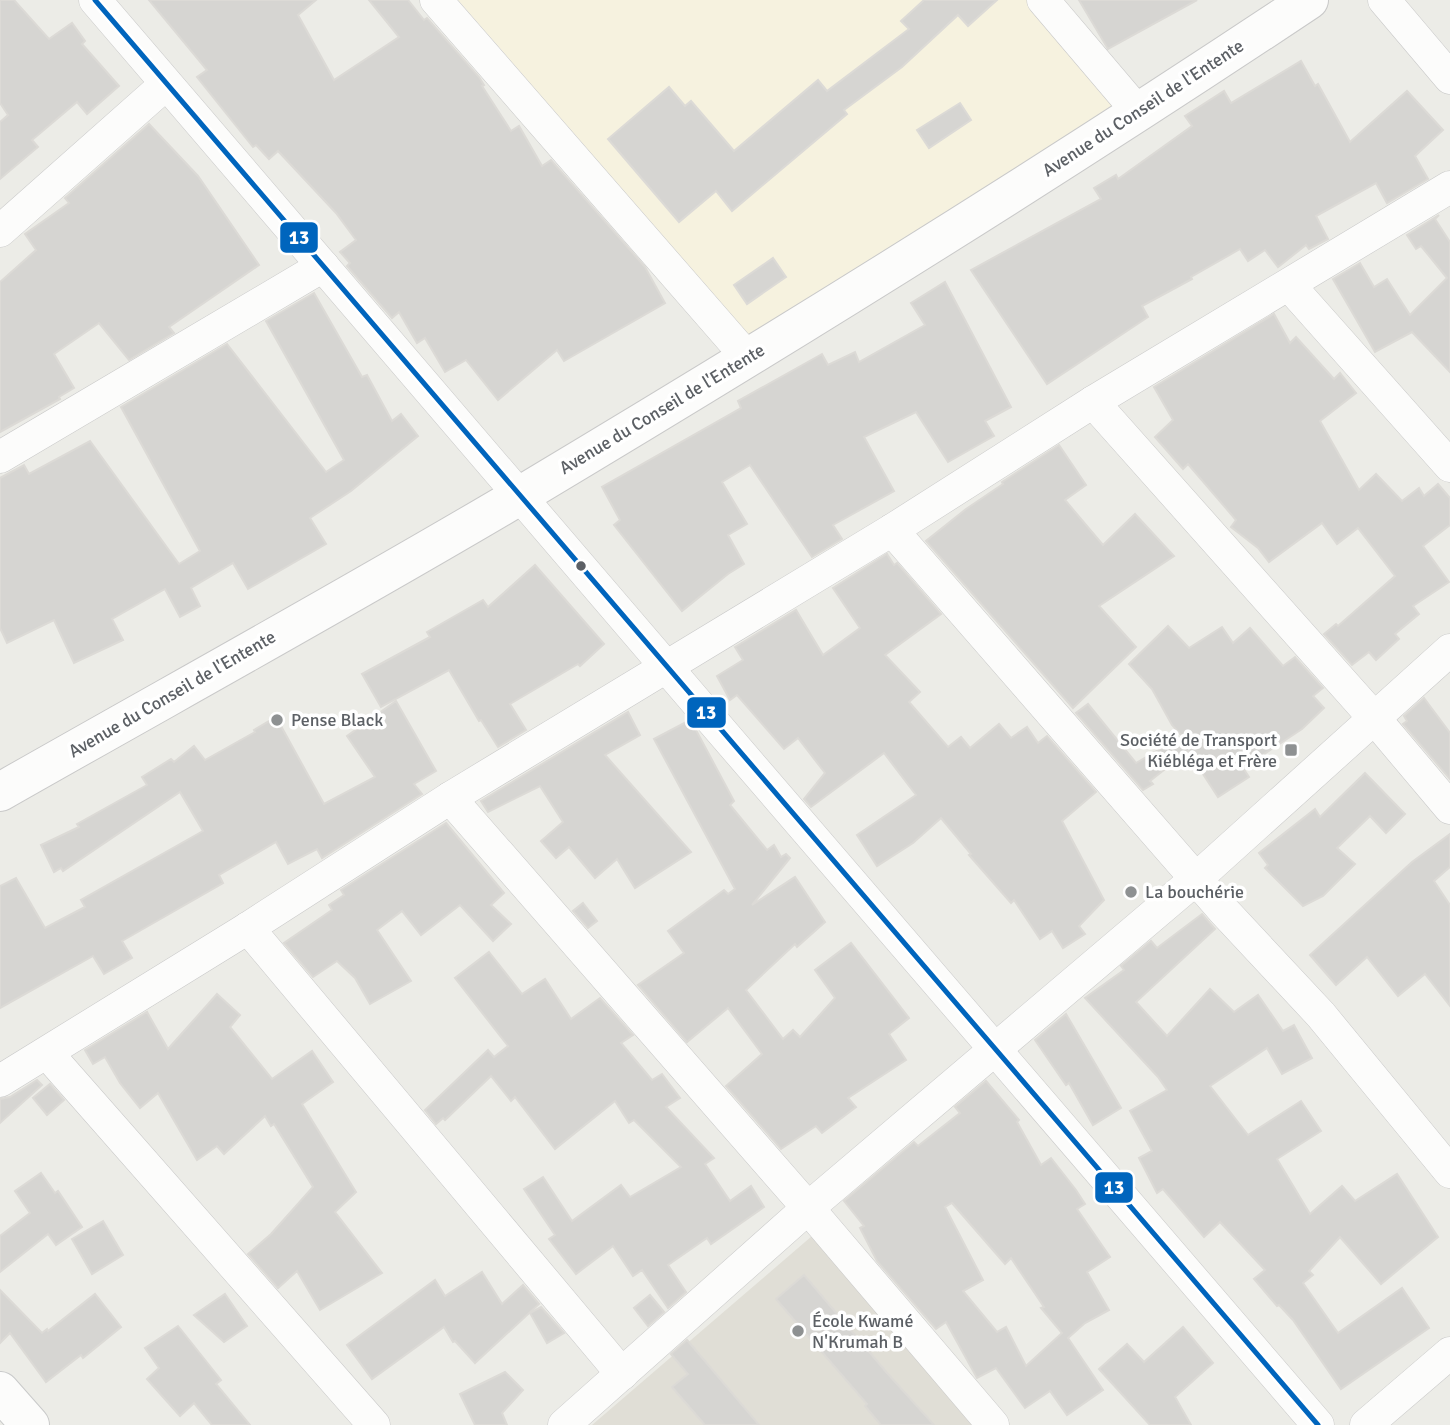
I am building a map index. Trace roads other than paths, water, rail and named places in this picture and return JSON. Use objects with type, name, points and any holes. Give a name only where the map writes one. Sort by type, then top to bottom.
[{"type":"street","points":[[96,0],[1318,1425]]},
{"type":"street","points":[[436,0],[747,357]]},
{"type":"street","points":[[1043,0],[1139,113]]},
{"type":"street","name":"Avenue du Conseil de l'Entente","points":[[0,792],[519,496],[1139,113],[1309,0]]},
{"type":"street","points":[[1384,0],[1450,78]]},
{"type":"street","points":[[0,231],[166,84]]},
{"type":"street","points":[[0,1081],[248,928],[450,798],[892,530],[1093,402],[1450,187]]},
{"type":"street","points":[[0,457],[323,266]]},
{"type":"street","points":[[1289,285],[1450,466]]},
{"type":"street","points":[[1093,402],[1375,719],[1450,808]]},
{"type":"street","points":[[892,530],[1223,910],[1321,1015],[1450,1172]]},
{"type":"street","points":[[564,1425],[808,1208],[1197,878],[1450,650]]},
{"type":"street","points":[[450,798],[808,1208],[993,1425]]},
{"type":"street","points":[[248,928],[622,1374]]},
{"type":"street","points":[[47,1053],[374,1425]]},
{"type":"street","points":[[1366,1425],[1450,1353]]},
{"type":"street","points":[[0,1391],[30,1425]]},
{"type":"place","name":"Pense Black","points":[[277,720]]},
{"type":"place","name":"Société de Transport Kiébléga et Frère","points":[[1291,750]]},
{"type":"place","name":"La bouchérie","points":[[1131,892]]},
{"type":"place","name":"École Kwamé N'Krumah B","points":[[798,1331]]}]
